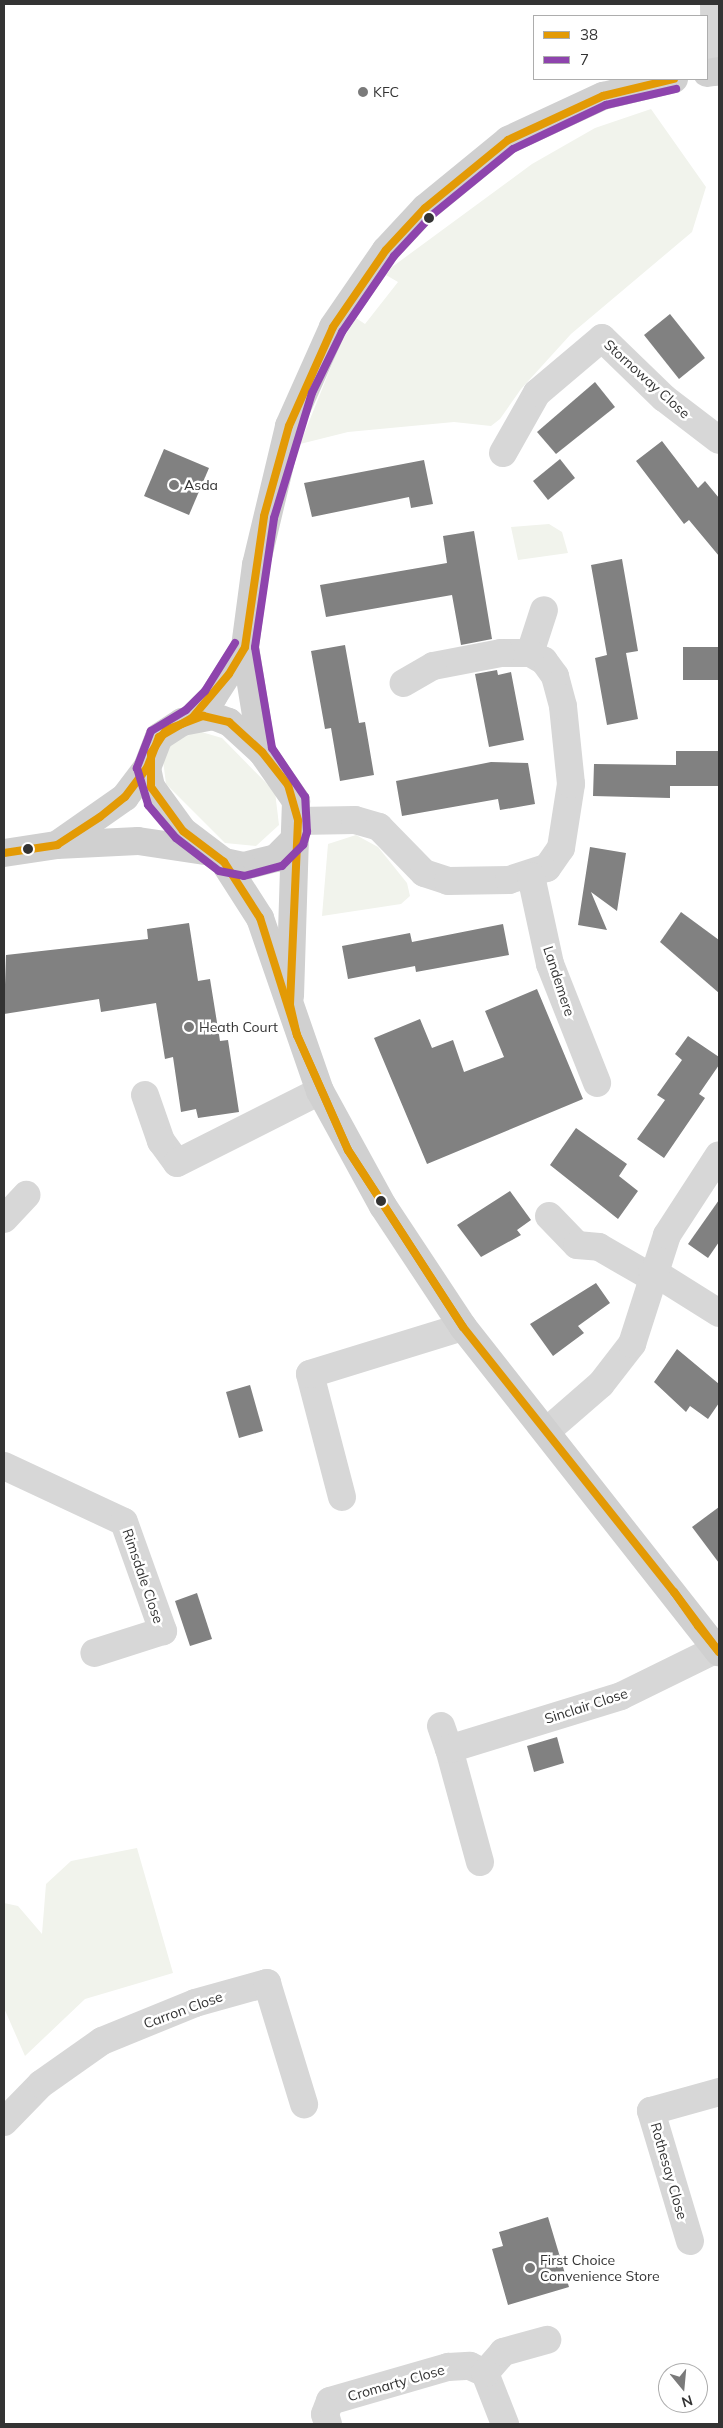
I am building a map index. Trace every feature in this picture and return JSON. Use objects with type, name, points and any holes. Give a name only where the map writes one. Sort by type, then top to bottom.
[{"type":"street","points":[[714,4],[714,72]]},
{"type":"street","points":[[262,752],[245,647],[264,516],[289,426],[333,328],[386,250],[425,208],[508,140],[603,96],[670,80]]},
{"type":"street","name":"Stornoway Close","points":[[503,453],[537,393],[602,338],[664,398],[719,440]]},
{"type":"street","points":[[530,653],[544,610]]},
{"type":"street","points":[[57,844],[125,797],[148,768],[159,737],[192,718],[213,696],[245,647]]},
{"type":"street","points":[[4,854],[57,844],[138,841],[258,865],[276,858],[297,830],[356,820],[379,827],[411,863],[434,878],[531,876],[547,868],[561,848],[571,784],[555,676],[530,653],[501,653],[433,666],[404,683]]},
{"type":"street","points":[[192,718],[213,716],[229,722],[262,752],[288,786],[297,830],[290,1005]]},
{"type":"street","points":[[148,768],[157,800],[216,857],[260,918],[320,1091],[348,1150],[463,1327],[548,1430],[718,1651]]},
{"type":"street","name":"Landemere","points":[[531,876],[550,964],[597,1083]]},
{"type":"street","points":[[145,1095],[161,1141],[177,1163],[320,1091]]},
{"type":"street","points":[[548,1430],[601,1384],[627,1351],[667,1235],[719,1155]]},
{"type":"street","points":[[4,1219],[26,1195]]},
{"type":"street","points":[[549,1216],[577,1245],[599,1247],[652,1274],[719,1313]]},
{"type":"street","points":[[342,1497],[307,1367],[463,1327]]},
{"type":"street","name":"Rimsdale Close","points":[[4,1466],[124,1522],[163,1631],[94,1653]]},
{"type":"street","name":"Sinclair Close","points":[[480,1862],[445,1737],[621,1696],[718,1651]]},
{"type":"street","name":"Carron Close","points":[[4,2122],[41,2084],[102,2041],[195,2003],[267,1983],[304,2104]]},
{"type":"street","name":"Rothesay Close","points":[[690,2241],[651,2111],[719,2092]]},
{"type":"street","points":[[505,2424],[485,2373],[503,2352],[546,2340]]},
{"type":"street","name":"Cromarty Close","points":[[328,2424],[325,2414],[330,2401],[448,2367],[470,2366],[485,2373]]},
{"type":"shaded area","points":[[651,109],[706,187],[692,232],[571,334],[521,389],[500,419],[491,426],[454,422],[348,432],[300,444],[341,342],[356,318],[365,324],[398,282],[386,275],[392,267],[532,164],[595,128]]},
{"type":"shaded area","points":[[549,524],[562,532],[568,553],[518,560],[511,527]]},
{"type":"shaded area","points":[[198,731],[222,738],[275,792],[279,825],[256,846],[225,843],[166,784],[163,760],[168,748],[177,739]]},
{"type":"shaded area","points":[[356,835],[378,847],[407,883],[410,896],[401,904],[322,916],[328,844]]},
{"type":"shaded area","points":[[137,1848],[173,1973],[85,1999],[25,2056],[4,2008],[4,1903],[18,1906],[42,1934],[46,1884],[71,1861]]},
{"type":"building","points":[[670,314],[705,358],[679,379],[644,335]]},
{"type":"building","points":[[595,382],[615,407],[556,454],[537,432]]},
{"type":"building","points":[[662,441],[698,488],[705,481],[719,498],[719,556],[689,520],[684,524],[636,461]]},
{"type":"building","points":[[164,449],[209,468],[189,515],[144,496]]},
{"type":"building","points":[[560,459],[575,478],[548,500],[533,481]]},
{"type":"building","points":[[424,460],[433,504],[411,508],[409,497],[312,517],[304,483]]},
{"type":"building","points":[[474,531],[492,639],[461,645],[452,595],[326,617],[320,585],[447,563],[443,536]]},
{"type":"building","points":[[622,559],[638,651],[626,653],[638,719],[607,725],[595,658],[607,655],[591,565]]},
{"type":"building","points":[[345,645],[359,723],[365,722],[374,775],[340,781],[331,728],[325,729],[311,651]]},
{"type":"building","points":[[683,647],[719,647],[719,680],[683,680]]},
{"type":"building","points":[[497,670],[498,675],[511,672],[524,740],[489,747],[475,674]]},
{"type":"building","points":[[676,751],[719,751],[719,786],[670,786],[670,798],[593,796],[594,764],[676,765]]},
{"type":"building","points":[[491,762],[528,763],[535,804],[500,810],[498,799],[402,816],[396,781]]},
{"type":"building","points":[[590,847],[626,853],[617,911],[591,892],[607,930],[578,925]]},
{"type":"building","points":[[681,912],[719,940],[719,993],[660,942]]},
{"type":"building","name":"Heath Court","points":[[189,923],[198,981],[210,979],[220,1041],[228,1040],[239,1112],[198,1118],[196,1109],[181,1112],[173,1057],[165,1059],[156,1003],[101,1012],[99,999],[4,1014],[6,955],[148,939],[147,929]]},
{"type":"building","points":[[503,924],[509,955],[416,972],[415,966],[348,979],[342,946],[410,933],[412,942]]},
{"type":"building","points":[[537,989],[583,1099],[427,1164],[374,1038],[420,1019],[432,1048],[453,1040],[464,1072],[504,1057],[485,1011]]},
{"type":"building","points":[[688,1036],[719,1057],[719,1065],[699,1094],[705,1098],[664,1158],[637,1139],[665,1100],[657,1095],[682,1060],[675,1054]]},
{"type":"building","points":[[576,1128],[627,1164],[619,1176],[638,1191],[618,1219],[550,1165]]},
{"type":"building","points":[[510,1191],[531,1220],[517,1230],[521,1235],[481,1257],[457,1225]]},
{"type":"building","points":[[719,1200],[719,1242],[708,1258],[688,1244]]},
{"type":"building","points":[[596,1283],[610,1303],[578,1326],[584,1333],[553,1356],[530,1324]]},
{"type":"building","points":[[677,1349],[719,1384],[719,1403],[708,1419],[690,1406],[686,1412],[654,1382]]},
{"type":"building","points":[[250,1385],[263,1431],[239,1438],[226,1392]]},
{"type":"building","points":[[719,1507],[719,1563],[692,1527]]},
{"type":"building","points":[[197,1593],[212,1639],[190,1646],[175,1601]]},
{"type":"building","points":[[557,1737],[564,1763],[534,1772],[527,1746]]},
{"type":"building","name":"First Choice Convenience Store","points":[[548,2217],[569,2287],[508,2305],[492,2249],[503,2246],[499,2232]]},
{"type":"transit line","name":"38","points":[[4,853],[57,845],[100,817],[125,797],[147,768],[159,737],[192,718],[229,674],[245,647],[264,516],[289,426],[333,327],[386,250],[425,208],[508,140],[603,96],[670,80]]},
{"type":"transit line","name":"7","points":[[235,643],[205,691],[186,710],[151,731],[137,768],[148,805],[176,838],[219,871],[244,876],[282,866],[303,845],[307,832],[305,797],[272,748],[255,647],[274,518],[312,393],[342,332],[394,256],[432,215],[513,149],[606,105],[676,89]]},
{"type":"transit line","name":"38","points":[[203,716],[229,722],[262,752],[288,785],[298,821],[290,1005],[297,1035],[260,918],[224,862],[183,831],[151,787],[151,753],[166,730],[203,716]]},
{"type":"transit line","name":"38","points":[[297,1035],[348,1150]]},
{"type":"transit line","name":"38","points":[[297,1035],[348,1150]]},
{"type":"transit line","name":"38","points":[[348,1150],[463,1327]]},
{"type":"transit line","name":"38","points":[[348,1150],[463,1327]]},
{"type":"transit line","name":"38","points":[[463,1327],[674,1592]]},
{"type":"transit line","name":"38","points":[[674,1592],[719,1652],[698,1626],[674,1592]]},
{"type":"place","name":"KFC","points":[[363,92]]},
{"type":"place","name":"Asda","points":[[174,485]]},
{"type":"place","name":"Heath Court","points":[[189,1027]]},
{"type":"place","name":"First Choice Convenience Store","points":[[530,2268]]}]
